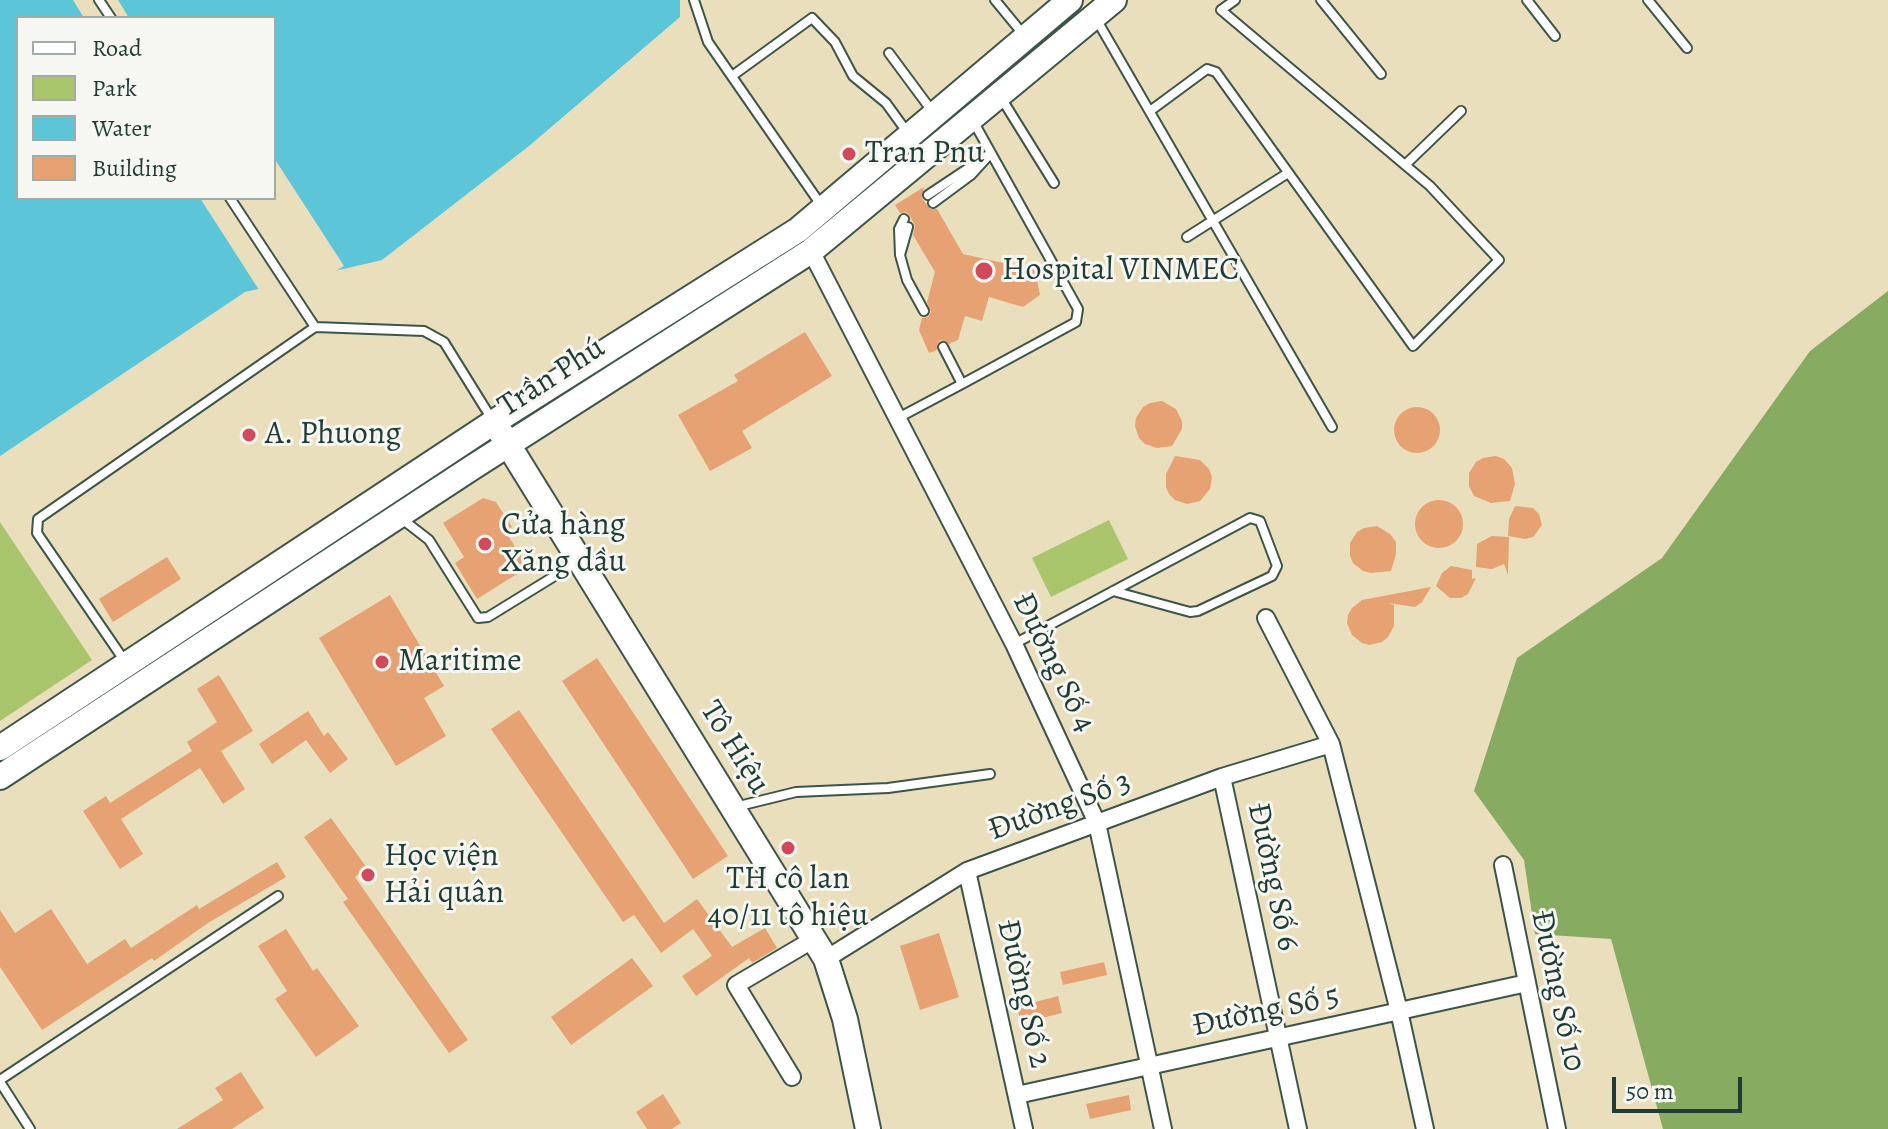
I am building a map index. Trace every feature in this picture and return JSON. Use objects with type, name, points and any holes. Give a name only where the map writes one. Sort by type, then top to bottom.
[{"type":"main road","name":"Trần Phú","points":[[0,777],[100,696],[127,664],[494,422],[804,240],[823,209],[1070,0]]},
{"type":"main road","name":"Trần Phú","points":[[0,748],[100,696],[398,516],[508,445],[804,240],[972,119],[1114,0]]},
{"type":"main road","name":"Tô Hiệu","points":[[494,422],[820,949],[845,1019],[863,1127]]},
{"type":"street","name":"Đường Số 4","points":[[804,240],[1014,644],[1097,823],[1163,1129]]},
{"type":"street","points":[[1266,618],[1331,744],[1399,1011],[1425,1129]]},
{"type":"street","name":"Đường Số 3","points":[[792,1077],[736,985],[820,949],[967,871],[1222,777],[1331,744]]},
{"type":"street","name":"Đường Số 6","points":[[1222,777],[1298,1129]]},
{"type":"street","name":"Đường Số 10","points":[[1503,865],[1557,1129]]},
{"type":"street","name":"Đường Số 2","points":[[967,871],[1024,1129]]},
{"type":"street","name":"Đường Số 5","points":[[1017,1095],[1527,983]]},
{"type":"lane","points":[[694,0],[708,42],[823,209]]},
{"type":"lane","points":[[995,0],[1026,37]]},
{"type":"lane","points":[[1150,111],[1207,69],[1212,69],[1413,346],[1499,260],[1457,213],[1405,165],[1221,10],[1235,0]]},
{"type":"lane","points":[[1321,0],[1381,74]]},
{"type":"lane","points":[[1527,0],[1555,36]]},
{"type":"lane","points":[[1648,0],[1687,48]]},
{"type":"lane","points":[[1095,17],[1332,427]]},
{"type":"lane","points":[[732,76],[812,18],[835,42],[853,76],[886,103],[910,136]]},
{"type":"lane","points":[[889,53],[934,115]]},
{"type":"lane","points":[[1000,96],[1054,183]]},
{"type":"lane","points":[[1405,165],[1461,111]]},
{"type":"lane","points":[[897,418],[1076,322],[1078,309],[972,119]]},
{"type":"lane","points":[[931,199],[991,153]]},
{"type":"lane","points":[[1187,237],[1288,173]]},
{"type":"lane","points":[[231,200],[315,327]]},
{"type":"lane","points":[[906,223],[900,255],[907,280],[924,311]]},
{"type":"lane","points":[[127,664],[37,533],[38,519],[315,327],[424,331],[444,342],[494,422]]},
{"type":"lane","points":[[943,347],[962,384]]},
{"type":"lane","points":[[398,516],[429,540],[478,618],[488,617],[579,561]]},
{"type":"lane","points":[[1014,644],[1113,591],[1250,518],[1260,521],[1277,566],[1272,576],[1198,611],[1182,610],[1113,591]]},
{"type":"lane","points":[[734,807],[796,792],[888,788],[990,774]]},
{"type":"lane","points":[[30,1129],[0,1081],[278,896]]},
{"type":"green space","points":[[1888,291],[1888,1129],[1663,1129],[1611,939],[1535,934],[1524,860],[1474,791],[1517,658],[1662,558],[1810,351]]},
{"type":"green space","points":[[1109,520],[1128,559],[1051,597],[1032,558]]},
{"type":"green space","points":[[0,522],[92,660],[0,721]]},
{"type":"water","points":[[0,0],[680,0],[680,17],[529,146],[382,260],[245,292],[0,456]]},
{"type":"pier","points":[[73,0],[118,0],[128,16],[83,16]]},
{"type":"pier","points":[[276,161],[344,266],[326,277],[261,293],[201,200],[276,200]]},
{"type":"building","name":"Hospital VINMEC","points":[[924,187],[922,198],[930,209],[937,209],[963,254],[1035,270],[1040,295],[1023,307],[989,297],[982,321],[965,316],[958,340],[949,344],[941,340],[937,350],[929,353],[919,330],[922,318],[928,317],[931,312],[927,302],[935,272],[913,235],[915,226],[910,216],[906,212],[900,213],[895,205]]},
{"type":"building","points":[[805,332],[832,376],[742,431],[752,448],[710,471],[678,415],[738,381],[734,375]]},
{"type":"building","points":[[1162,401],[1176,409],[1182,429],[1172,446],[1157,448],[1139,438],[1135,426],[1143,407]]},
{"type":"building","points":[[1417,407],[1434,413],[1440,430],[1434,447],[1417,453],[1400,447],[1394,430],[1400,413]]},
{"type":"building","points":[[1175,456],[1200,460],[1209,469],[1212,477],[1210,489],[1200,501],[1187,504],[1169,494],[1166,474]]},
{"type":"building","points":[[1496,456],[1512,468],[1515,484],[1510,501],[1491,503],[1474,496],[1469,486],[1469,473],[1476,462]]},
{"type":"building","name":"Cửa hàng Xăng dầu","points":[[483,498],[496,502],[512,527],[505,531],[528,567],[477,599],[455,563],[464,557],[443,523]]},
{"type":"building","points":[[1439,500],[1456,507],[1463,524],[1456,541],[1439,548],[1422,541],[1415,524],[1422,507]]},
{"type":"building","points":[[1515,506],[1533,508],[1539,514],[1542,525],[1533,537],[1508,536],[1509,519]]},
{"type":"building","points":[[1377,526],[1396,542],[1396,554],[1391,571],[1371,573],[1353,563],[1350,543],[1357,532]]},
{"type":"building","points":[[1492,536],[1509,537],[1508,575],[1504,564],[1492,569],[1476,567],[1477,544]]},
{"type":"building","points":[[167,557],[181,579],[113,622],[99,599]]},
{"type":"building","points":[[1451,566],[1472,570],[1472,579],[1476,578],[1468,594],[1461,598],[1450,598],[1436,586],[1442,573]]},
{"type":"building","points":[[1431,587],[1415,607],[1388,603],[1394,605],[1394,626],[1382,642],[1369,645],[1352,635],[1347,623],[1348,615],[1362,600]]},
{"type":"building","name":"Maritime","points":[[390,595],[444,686],[424,698],[446,736],[396,766],[319,638]]},
{"type":"building","points":[[597,658],[728,856],[693,879],[562,681]]},
{"type":"building","points":[[219,675],[253,731],[221,751],[245,789],[223,804],[200,768],[121,819],[143,854],[120,869],[83,811],[106,796],[110,803],[192,751],[187,742],[217,722],[197,689]]},
{"type":"building","points":[[519,710],[664,923],[697,899],[732,947],[765,928],[777,948],[752,963],[749,958],[696,996],[682,976],[712,956],[693,929],[661,953],[634,915],[623,922],[491,729]]},
{"type":"building","points":[[308,711],[324,736],[328,732],[348,759],[330,773],[306,740],[272,764],[259,744]]},
{"type":"building","points":[[331,818],[367,868],[355,877],[468,1040],[449,1053],[343,902],[348,899],[304,837]]},
{"type":"building","points":[[277,862],[286,877],[208,923],[154,961],[152,958],[42,1030],[0,967],[0,910],[15,933],[51,909],[87,964],[125,939],[131,948],[197,905],[199,909]]},
{"type":"building","points":[[286,929],[313,971],[317,968],[359,1026],[316,1057],[275,999],[287,991],[258,946]]},
{"type":"building","points":[[939,933],[959,997],[920,1010],[900,946]]},
{"type":"building","points":[[632,958],[653,986],[571,1045],[551,1017]]},
{"type":"building","points":[[1104,962],[1107,975],[1063,985],[1060,972]]},
{"type":"building","points":[[1058,996],[1062,1013],[1021,1023],[1017,1007]]},
{"type":"building","points":[[241,1072],[264,1108],[232,1129],[177,1129],[223,1100],[215,1088]]},
{"type":"building","points":[[663,1094],[681,1123],[672,1129],[647,1129],[636,1112]]},
{"type":"building","points":[[1129,1095],[1131,1110],[1090,1119],[1086,1104]]},
{"type":"place","name":"Tran Pnu","points":[[849,154]]},
{"type":"place","name":"Hospital VINMEC","points":[[984,271]]},
{"type":"place","name":"A. Phuong","points":[[249,435]]},
{"type":"place","name":"Cửa hàng Xăng dầu","points":[[485,544]]},
{"type":"place","name":"Maritime","points":[[382,662]]},
{"type":"place","name":"TH cô lan 40/11 tô hiệu","points":[[788,848]]},
{"type":"place","name":"Học viện Hải quân","points":[[368,875]]}]
